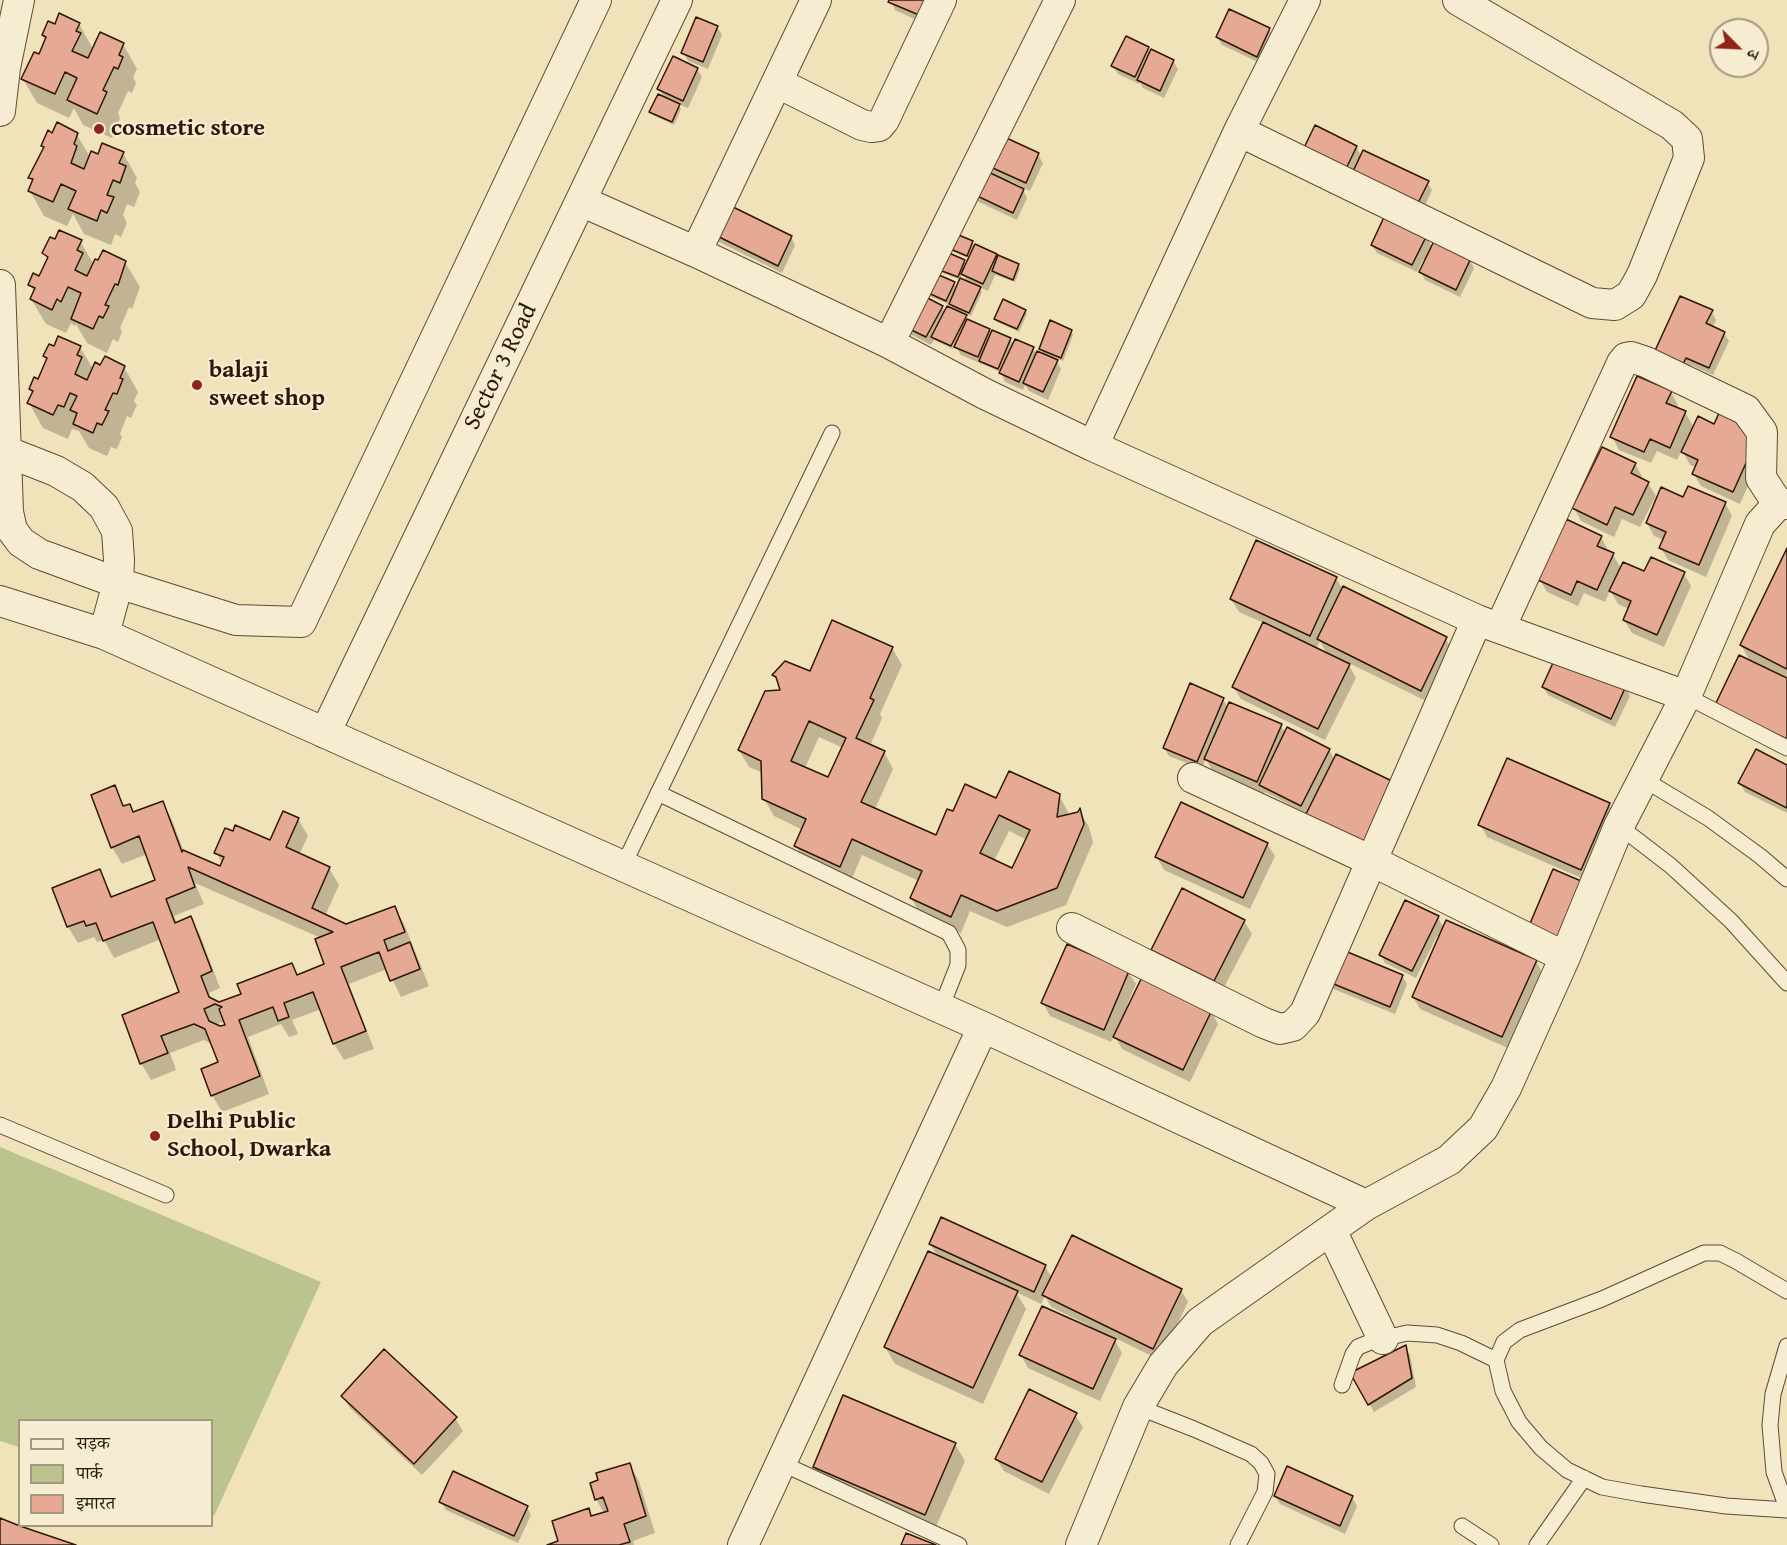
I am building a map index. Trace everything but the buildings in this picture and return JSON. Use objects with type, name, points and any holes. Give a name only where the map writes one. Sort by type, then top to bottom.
[{"type":"street","points":[[0,111],[5,68],[19,0]]},
{"type":"street","points":[[0,285],[8,512],[12,530],[21,542],[39,554],[118,583],[236,620],[301,621],[596,0]]},
{"type":"street","name":"Sector 3 Road","points":[[326,733],[677,0]]},
{"type":"street","points":[[696,252],[816,0]]},
{"type":"street","points":[[778,83],[862,125],[879,126],[884,120],[941,0]]},
{"type":"street","points":[[889,343],[1060,0]]},
{"type":"street","points":[[1093,446],[1239,131],[1305,0]]},
{"type":"street","points":[[1239,131],[1592,303],[1615,305],[1632,295],[1689,158],[1687,139],[1672,125],[1458,0]]},
{"type":"street","points":[[581,201],[696,252],[889,343],[985,394],[1093,446],[1489,624],[1686,696]]},
{"type":"street","points":[[1072,928],[1264,1023],[1280,1029],[1293,1026],[1305,1013],[1372,861],[1622,363],[1626,358],[1631,357],[1646,362],[1746,410],[1762,432],[1761,478],[1782,504],[1760,524],[1686,696],[1619,826],[1565,957],[1506,1088],[1483,1128],[1449,1160],[1366,1205],[1200,1322],[1162,1365],[1138,1407],[1081,1545]]},
{"type":"street","points":[[5,451],[56,471],[83,487],[104,507],[117,531],[118,583],[104,634]]},
{"type":"street","points":[[0,601],[104,634],[983,1027],[1366,1205]]},
{"type":"street","points":[[1193,778],[1372,861],[1565,957]]},
{"type":"street","points":[[743,1545],[983,1027]]},
{"type":"street","points":[[1331,1230],[1383,1339]]},
{"type":"lane","points":[[623,866],[832,433]]},
{"type":"lane","points":[[1686,696],[1787,748]]},
{"type":"lane","points":[[1643,779],[1708,818],[1787,879]]},
{"type":"lane","points":[[658,793],[949,933],[958,950],[958,965],[941,1008]]},
{"type":"lane","points":[[1619,826],[1671,866],[1731,921],[1787,983]]},
{"type":"lane","points":[[0,1125],[166,1195]]},
{"type":"lane","points":[[1787,1291],[1720,1253],[1704,1254],[1602,1299],[1520,1330],[1504,1342],[1496,1360],[1503,1391],[1519,1422],[1541,1448],[1567,1470],[1602,1487],[1641,1494],[1726,1506],[1787,1509],[1774,1472],[1770,1425],[1780,1392],[1787,1346]]},
{"type":"lane","points":[[1342,1385],[1353,1353],[1359,1347],[1407,1333],[1437,1335],[1461,1343],[1496,1360]]},
{"type":"lane","points":[[1138,1407],[1251,1454],[1262,1462],[1267,1474],[1265,1492],[1238,1545]]},
{"type":"lane","points":[[781,1463],[959,1545]]},
{"type":"lane","points":[[1537,1545],[1584,1478]]},
{"type":"lane","points":[[1462,1526],[1491,1545]]},
{"type":"green space","points":[[0,1147],[321,1282],[214,1516],[213,1419],[18,1419],[18,1447],[0,1441]]},
{"type":"place","name":"cosmetic store","points":[[99,129]]},
{"type":"place","name":"balaji sweet shop","points":[[197,385]]},
{"type":"place","name":"Delhi Public School, Dwarka","points":[[155,1136]]}]
